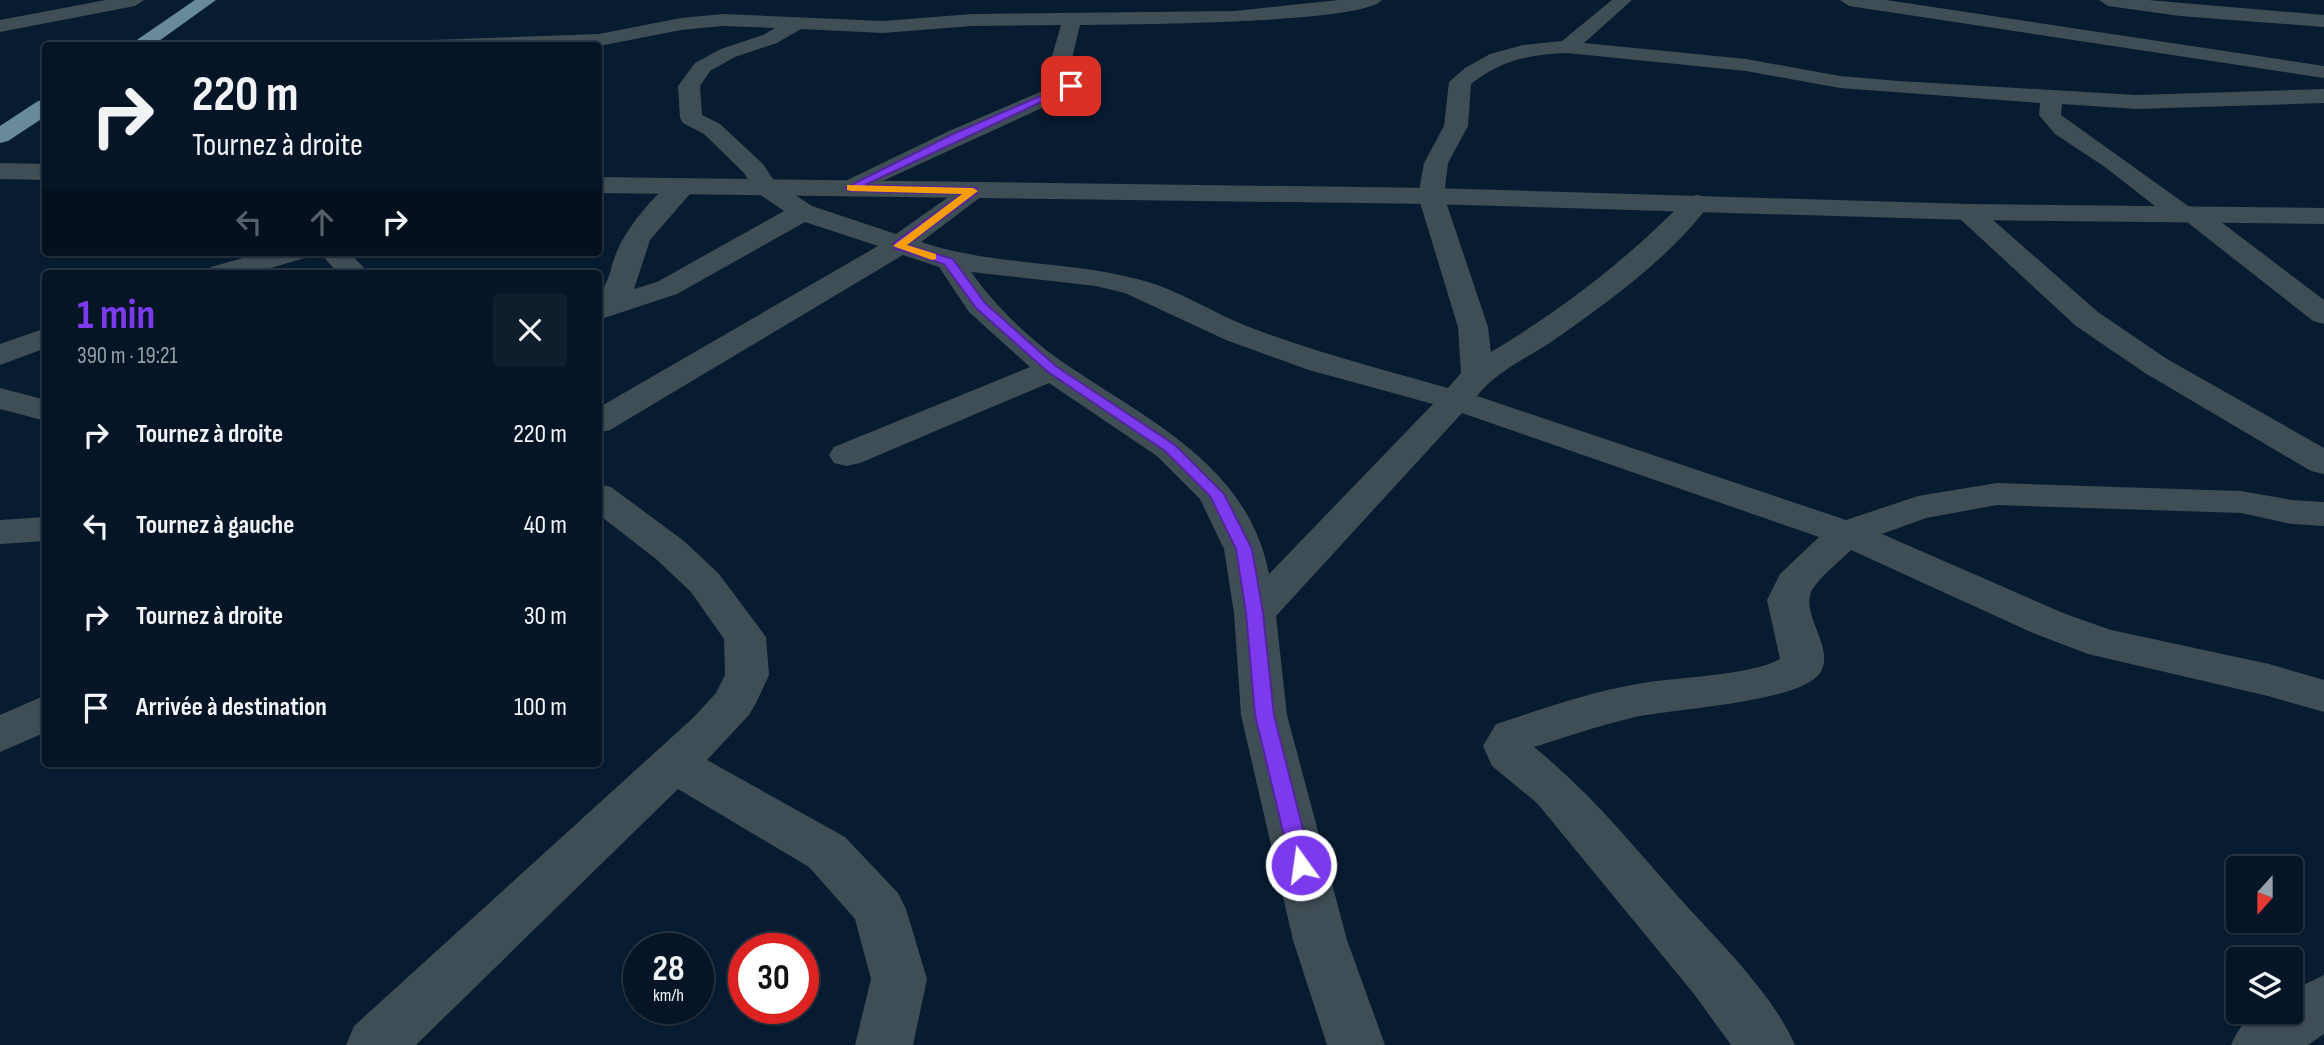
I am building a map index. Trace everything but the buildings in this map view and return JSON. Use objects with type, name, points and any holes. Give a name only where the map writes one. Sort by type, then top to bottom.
[{"type":"highway","points":[[144,42],[207,0]]},
{"type":"highway","points":[[0,136],[42,109]]},
{"type":"street","points":[[0,26],[135,0]]},
{"type":"street","points":[[543,42],[599,40],[681,24],[723,20],[883,27],[972,20],[1236,17],[1313,10],[1373,0]]},
{"type":"street","points":[[1567,47],[1623,0]]},
{"type":"street","points":[[1849,0],[2324,72]]},
{"type":"street","points":[[2108,0],[2230,7],[2324,21]]},
{"type":"street","points":[[850,188],[957,136],[1071,86],[1072,77],[1059,70],[1072,18]]},
{"type":"street","points":[[799,22],[770,39],[728,53],[702,66],[689,86],[691,118],[712,129],[754,169],[765,187],[803,212],[948,261],[1097,277],[1135,287],[1237,333],[1308,359],[1467,387],[1846,533],[2048,623],[2103,643],[2324,695]]},
{"type":"street","points":[[1467,387],[1473,327],[1431,197],[1436,163],[1449,144],[1456,127],[1460,82],[1480,65],[1505,55],[1538,47],[1567,47],[1746,65],[1866,86],[2051,98],[2150,102],[2324,96]]},
{"type":"street","points":[[2051,98],[2050,115],[2062,130],[2088,144],[2144,183],[2324,315]]},
{"type":"street","points":[[0,171],[42,172]]},
{"type":"street","points":[[602,186],[1431,197],[1968,212],[2321,217]]},
{"type":"street","points":[[602,307],[624,286],[632,248],[652,220],[682,188]]},
{"type":"street","points":[[602,421],[898,246],[973,191]]},
{"type":"street","points":[[1255,613],[1467,387],[1579,310],[1674,228],[1697,203]]},
{"type":"street","points":[[602,309],[667,288],[803,212]]},
{"type":"street","points":[[1968,212],[2087,319],[2156,366],[2324,463]]},
{"type":"street","points":[[231,270],[281,256]]},
{"type":"street","points":[[337,256],[352,270]]},
{"type":"street","points":[[948,261],[981,306],[1052,370],[1170,448],[1216,494],[1244,549],[1255,613],[1264,715],[1320,940],[1356,1045]]},
{"type":"street","points":[[0,355],[42,339]]},
{"type":"street","points":[[847,455],[1052,370]]},
{"type":"street","points":[[0,398],[42,410]]},
{"type":"street","points":[[1766,1045],[1714,976],[1554,790],[1509,753],[1507,746],[1513,736],[1635,701],[1761,681],[1795,672],[1802,666],[1802,655],[1788,600],[1794,583],[1846,533],[1918,509],[1997,494],[2241,502],[2307,514],[2324,514]]},
{"type":"street","points":[[375,1045],[673,763],[733,703],[747,676],[745,637],[705,583],[670,550],[602,498]]},
{"type":"street","points":[[0,532],[42,529]]},
{"type":"street","points":[[0,735],[42,714]]},
{"type":"street","points":[[673,763],[827,852],[879,909],[899,979],[884,1045]]},
{"type":"street","points":[[2260,1045],[2324,1001]]},
{"type":"slow traffic","points":[[851,188],[973,191],[898,246],[932,256]]},
{"type":"route","points":[[1071,86],[1056,95],[957,136],[850,188],[973,191],[898,246],[948,261],[981,306],[1052,370],[1170,448],[1216,494],[1244,549],[1255,613],[1264,715],[1301,865]]}]
